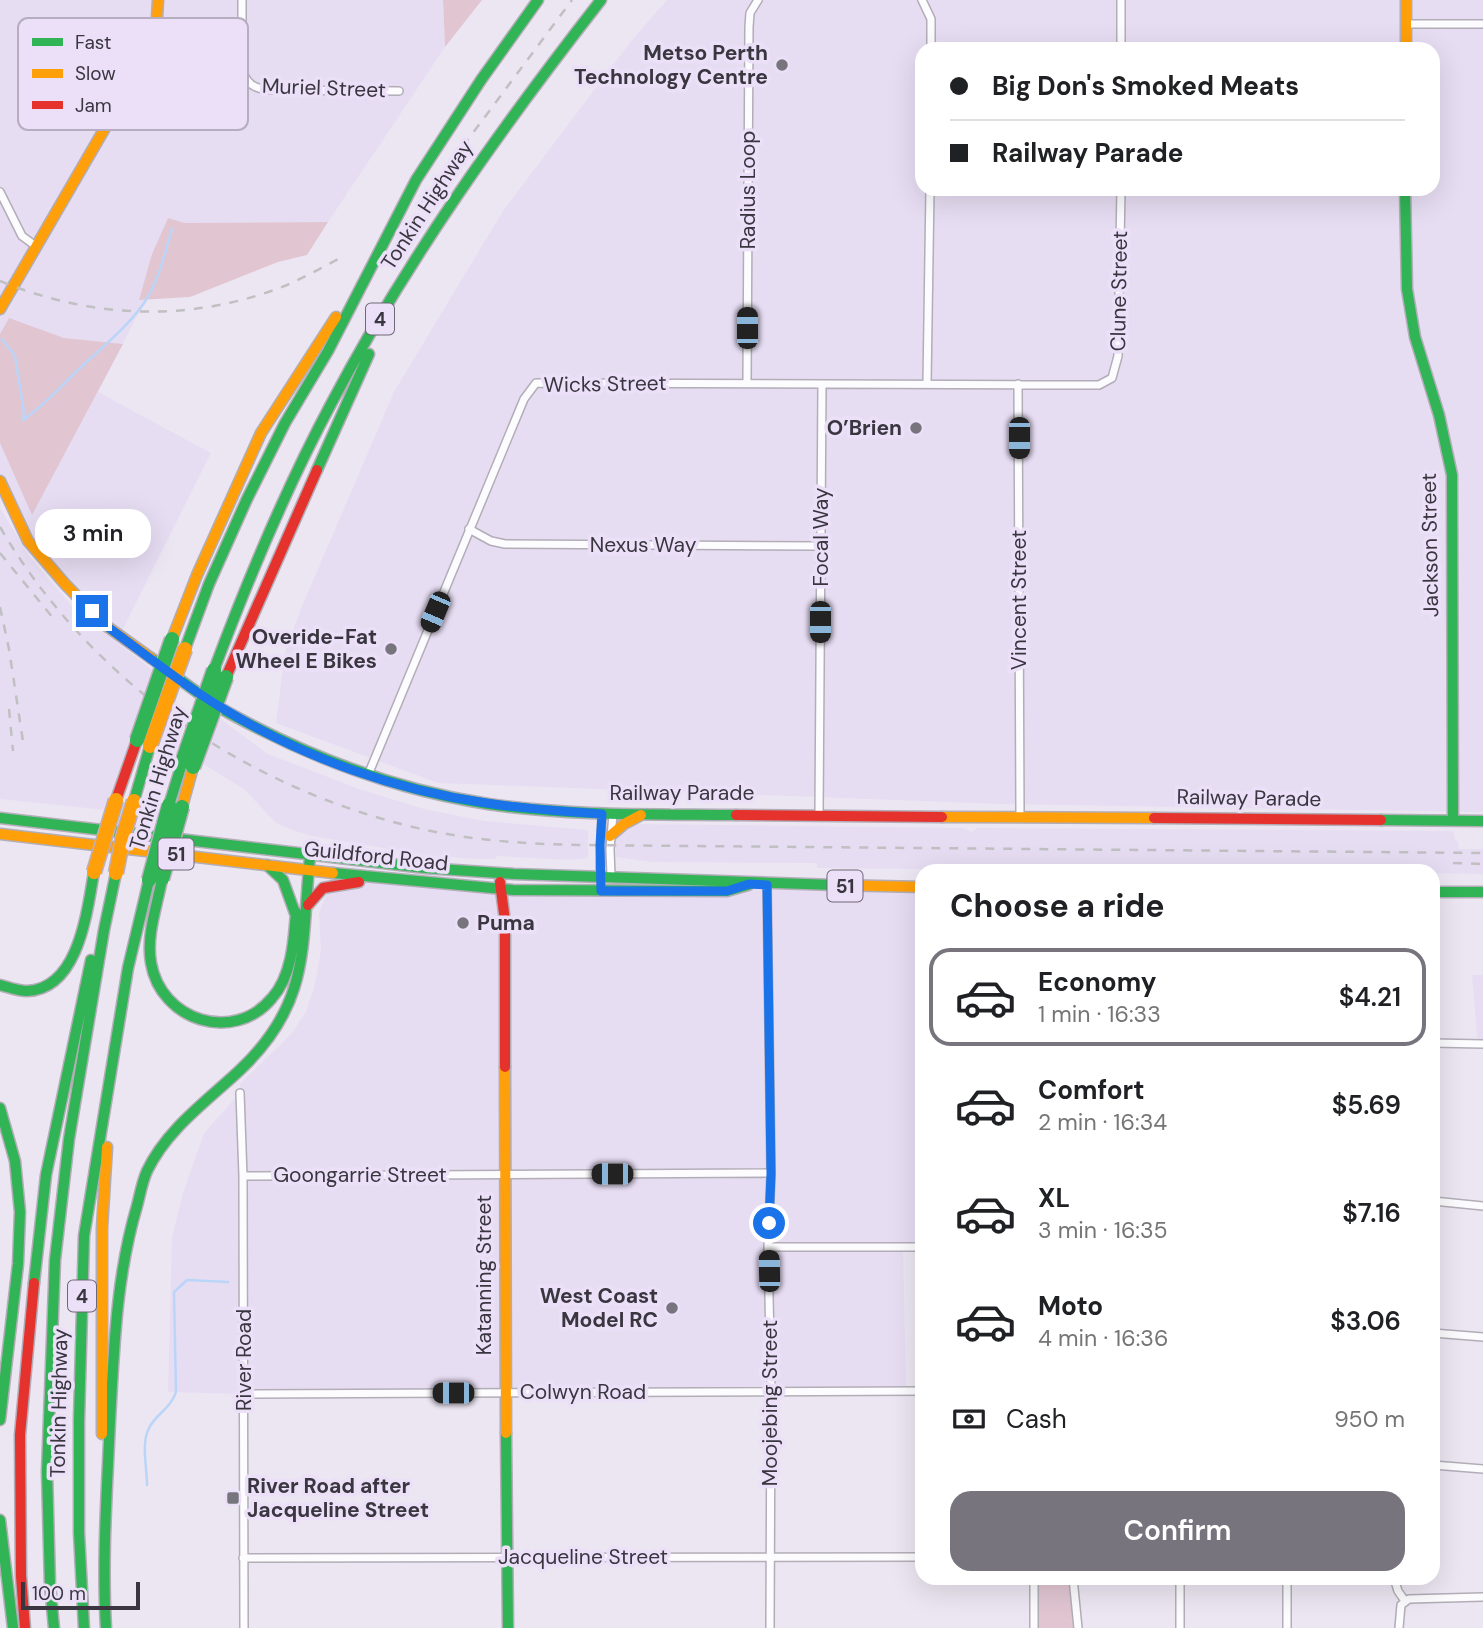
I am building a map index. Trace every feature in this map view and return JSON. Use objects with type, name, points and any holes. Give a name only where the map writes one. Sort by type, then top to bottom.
[{"type":"main road","points":[[157,18],[158,0]]},
{"type":"main road","name":"Tonkin Highway","points":[[54,1628],[47,1472],[55,1261],[69,1139],[104,930],[123,837],[134,801],[144,743],[185,649],[209,584],[285,423],[328,351],[416,180],[538,0]]},
{"type":"main road","name":"Tonkin Highway","points":[[84,1628],[79,1533],[79,1420],[84,1236],[128,968],[188,764],[220,674],[238,600],[317,429],[404,276],[445,212],[517,110],[601,0]]},
{"type":"main road","points":[[1406,0],[1406,42]]},
{"type":"main road","points":[[0,309],[104,130]]},
{"type":"main road","name":"Jackson Street","points":[[1405,196],[1409,301],[1415,337],[1439,415],[1452,475],[1453,821]]},
{"type":"main road","points":[[0,985],[15,990],[34,990],[53,981],[71,964],[81,939],[94,872],[116,800],[144,743],[172,639],[197,575],[261,433],[371,263]]},
{"type":"main road","name":"Railway Parade","points":[[0,481],[28,541],[105,625],[227,712],[333,763],[419,790],[488,804],[608,814],[1483,821]]},
{"type":"main road","points":[[610,836],[624,824],[643,814]]},
{"type":"main road","name":"Guildford Road","points":[[0,818],[305,862],[384,879],[506,889],[606,884]]},
{"type":"main road","name":"Guildford Road","points":[[0,834],[266,865],[305,862],[507,873],[606,884],[727,891],[749,884],[915,887]]},
{"type":"main road","points":[[0,844],[22,837]]},
{"type":"main road","points":[[106,1628],[102,1582],[119,1287],[127,1237],[147,1171],[163,1146],[183,1121],[256,1054],[275,1030],[290,1004],[301,964],[300,914],[305,862]]},
{"type":"main road","points":[[266,865],[278,871],[300,914]]},
{"type":"main road","name":"Katanning Street","points":[[507,873],[505,1392],[508,1628]]},
{"type":"main road","points":[[156,879],[151,964],[157,985],[164,997],[176,1008],[201,1023],[215,1025],[241,1022],[272,999],[281,985],[300,914],[314,893],[329,885],[384,879]]},
{"type":"main road","points":[[1440,892],[1483,892]]},
{"type":"main road","name":"Tonkin Highway","points":[[25,1628],[21,1576],[20,1435],[27,1336],[46,1175],[88,966],[104,930]]},
{"type":"main road","points":[[104,1552],[102,1228],[112,1065]]},
{"type":"main road","points":[[0,1108],[16,1161],[22,1215],[0,1420]]},
{"type":"main road","points":[[0,1520],[13,1628]]},
{"type":"street","name":"Muriel Street","points":[[242,0],[242,18]]},
{"type":"street","name":"Radius Loop","points":[[747,383],[749,27],[750,13],[758,0]]},
{"type":"street","points":[[922,0],[931,19],[931,42]]},
{"type":"street","points":[[1121,0],[1121,42]]},
{"type":"street","points":[[1406,24],[1483,24]]},
{"type":"street","name":"Muriel Street","points":[[248,82],[260,90],[399,91]]},
{"type":"street","points":[[0,192],[22,236],[37,247]]},
{"type":"street","points":[[927,384],[930,196]]},
{"type":"street","name":"Clune Street","points":[[1099,385],[1112,378],[1118,356],[1121,196]]},
{"type":"street","name":"Wicks Street","points":[[369,775],[524,399],[536,383],[1099,385]]},
{"type":"street","name":"Focal Way","points":[[819,815],[822,384]]},
{"type":"street","name":"Vincent Street","points":[[1018,384],[1020,816]]},
{"type":"street","name":"Nexus Way","points":[[469,530],[505,544],[821,546]]},
{"type":"street","points":[[606,884],[610,836],[608,814]]},
{"type":"street","points":[[606,884],[608,814]]},
{"type":"street","name":"Moojebing Street","points":[[767,885],[771,1174],[768,1247],[771,1392],[770,1628]]},
{"type":"street","points":[[1440,1043],[1483,1044]]},
{"type":"street","name":"River Road","points":[[240,1093],[243,1175],[244,1628]]},
{"type":"street","name":"Goongarrie Street","points":[[243,1175],[771,1174]]},
{"type":"street","points":[[1440,1202],[1483,1206]]},
{"type":"street","points":[[768,1247],[915,1247]]},
{"type":"street","points":[[1440,1334],[1483,1337]]},
{"type":"street","name":"Colwyn Road","points":[[244,1394],[915,1391]]},
{"type":"street","points":[[1440,1466],[1483,1469]]},
{"type":"street","name":"Jacqueline Street","points":[[243,1558],[915,1557]]},
{"type":"street","points":[[1034,1585],[1034,1628]]},
{"type":"street","points":[[1074,1585],[1078,1628]]},
{"type":"street","points":[[1180,1585],[1180,1628]]},
{"type":"street","points":[[1287,1585],[1287,1628]]},
{"type":"street","points":[[1396,1585],[1405,1601]]},
{"type":"street","points":[[1399,1628],[1399,1611],[1405,1601],[1417,1597],[1483,1597]]},
{"type":"shaded area","points":[[0,0],[443,0],[445,47],[328,222],[185,223],[98,392],[211,453],[120,635],[31,545],[0,481]]},
{"type":"shaded area","points":[[443,0],[482,0],[445,47]]},
{"type":"shaded area","points":[[667,0],[1483,0],[1483,812],[1002,804],[438,783],[276,723],[285,652],[302,606],[394,392],[503,211],[632,40]]},
{"type":"shaded area","points":[[168,218],[185,223],[328,222],[307,255],[278,262],[190,297],[139,300],[152,254]]},
{"type":"shaded area","points":[[9,318],[64,338],[123,344],[32,515],[0,443],[0,334]]},
{"type":"shaded area","points":[[0,508],[29,556],[78,613],[162,677],[115,811],[0,799]]},
{"type":"shaded area","points":[[219,718],[268,754],[359,789],[424,809],[484,821],[588,830],[588,858],[570,860],[496,856],[495,859],[476,859],[423,855],[295,831],[276,823],[244,789],[203,764]]},
{"type":"shaded area","points":[[635,824],[963,828],[972,832],[977,828],[1453,831],[1459,849],[1483,849],[1483,874],[1440,873],[1440,864],[915,864],[915,869],[817,868],[817,863],[652,862],[616,857],[616,838],[623,828]]},
{"type":"shaded area","points":[[384,879],[513,890],[915,887],[915,1247],[903,1247],[906,1391],[244,1394],[168,1392],[172,1237],[183,1193],[204,1133],[240,1093],[240,1084],[291,1034],[306,1012],[315,984],[321,950],[319,913],[326,895],[331,890]]},
{"type":"shaded area","points":[[1472,975],[1483,975],[1483,1044],[1478,1044]]},
{"type":"shaded area","points":[[1034,1585],[1074,1585],[1078,1628],[1034,1628]]},
{"type":"waterway","points":[[23,420],[52,396],[140,309],[155,283],[172,229]]},
{"type":"waterway","points":[[2,339],[15,356],[23,420]]},
{"type":"waterway","points":[[147,1485],[147,1434],[152,1423],[171,1402],[176,1392],[174,1292],[187,1280],[228,1282]]},
{"type":"railway","points":[[420,204],[572,0]]},
{"type":"railway","points":[[0,281],[35,294],[107,309],[143,312],[179,310],[216,306],[251,297],[287,285],[340,258]]},
{"type":"railway","points":[[0,527],[38,584],[81,636],[130,683],[184,724],[241,760],[302,790],[365,814],[431,831],[505,841],[579,845],[1483,853]]},
{"type":"railway","points":[[0,553],[53,618]]},
{"type":"railway","points":[[0,607],[24,748]]},
{"type":"railway","points":[[9,709],[13,751]]},
{"type":"railway","points":[[1453,863],[1483,864]]},
{"type":"traffic: fast","points":[[185,649],[209,584],[247,499],[285,423],[328,351],[416,180],[481,80],[538,0]]},
{"type":"traffic: fast","points":[[214,670],[283,502],[314,436],[360,351],[457,196],[527,97],[601,0]]},
{"type":"traffic: fast","points":[[1405,196],[1407,289],[1415,337],[1439,415],[1452,475],[1453,821]]},
{"type":"traffic: fast","points":[[317,470],[369,354]]},
{"type":"traffic: fast","points":[[137,740],[172,639]]},
{"type":"traffic: fast","points":[[151,658],[209,701],[259,729],[354,770],[420,790],[488,804],[550,811],[736,815]]},
{"type":"traffic: fast","points":[[183,760],[214,670]]},
{"type":"traffic: fast","points":[[193,767],[226,677]]},
{"type":"traffic: fast","points":[[134,801],[150,746]]},
{"type":"traffic: fast","points":[[169,805],[183,760]]},
{"type":"traffic: fast","points":[[149,880],[169,805]]},
{"type":"traffic: fast","points":[[162,879],[182,807]]},
{"type":"traffic: fast","points":[[0,818],[425,868],[514,874],[834,885]]},
{"type":"traffic: fast","points":[[1381,820],[1483,821]]},
{"type":"traffic: fast","points":[[106,1628],[105,1524],[115,1340],[124,1259],[142,1184],[165,1142],[189,1116],[240,1070],[263,1045],[280,1020],[299,971],[310,856]]},
{"type":"traffic: fast","points":[[267,865],[283,880],[296,916]]},
{"type":"traffic: fast","points":[[0,985],[27,991],[45,987],[58,977],[69,963],[77,945],[94,872]]},
{"type":"traffic: fast","points":[[54,1628],[47,1472],[55,1260],[69,1139],[116,873]]},
{"type":"traffic: fast","points":[[333,873],[513,890],[727,891],[748,885]]},
{"type":"traffic: fast","points":[[162,879],[151,932],[151,963],[158,983],[169,999],[184,1012],[201,1020],[238,1020],[256,1012],[272,998],[288,969],[296,912]]},
{"type":"traffic: fast","points":[[84,1628],[79,1533],[84,1236],[128,968],[149,880]]},
{"type":"traffic: fast","points":[[1440,892],[1483,892]]},
{"type":"traffic: fast","points":[[34,1283],[46,1175],[91,960]]},
{"type":"traffic: fast","points":[[0,1108],[15,1161],[20,1212],[18,1264],[0,1420]]},
{"type":"traffic: fast","points":[[506,1433],[508,1628]]},
{"type":"traffic: fast","points":[[0,1520],[13,1628]]},
{"type":"traffic: slow","points":[[157,18],[158,0]]},
{"type":"traffic: slow","points":[[1406,0],[1406,42]]},
{"type":"traffic: slow","points":[[0,309],[104,130]]},
{"type":"traffic: slow","points":[[172,639],[197,575],[261,433],[336,317]]},
{"type":"traffic: slow","points":[[0,481],[28,541],[105,625],[151,658]]},
{"type":"traffic: slow","points":[[150,746],[185,649]]},
{"type":"traffic: slow","points":[[182,807],[193,767]]},
{"type":"traffic: slow","points":[[94,872],[116,800]]},
{"type":"traffic: slow","points":[[116,873],[134,801]]},
{"type":"traffic: slow","points":[[610,836],[641,815]]},
{"type":"traffic: slow","points":[[942,817],[1154,818]]},
{"type":"traffic: slow","points":[[0,834],[333,873]]},
{"type":"traffic: slow","points":[[834,885],[915,887]]},
{"type":"traffic: slow","points":[[505,1067],[506,1433]]},
{"type":"traffic: slow","points":[[102,1434],[102,1228],[107,1147]]},
{"type":"traffic: jam","points":[[226,677],[317,470]]},
{"type":"traffic: jam","points":[[116,800],[137,740]]},
{"type":"traffic: jam","points":[[736,815],[942,817]]},
{"type":"traffic: jam","points":[[1154,818],[1381,820]]},
{"type":"traffic: jam","points":[[308,905],[323,888],[359,882]]},
{"type":"traffic: jam","points":[[500,882],[505,921],[505,1067]]},
{"type":"traffic: jam","points":[[25,1628],[21,1576],[20,1435],[34,1283]]},
{"type":"place","name":"Metso Perth Technology Centre","points":[[782,65]]},
{"type":"place","name":"O’Brien","points":[[916,428]]},
{"type":"place","name":"Overide-Fat Wheel E Bikes","points":[[391,649]]},
{"type":"place","name":"Puma","points":[[463,923]]},
{"type":"place","name":"West Coast Model RC","points":[[672,1308]]},
{"type":"place","name":"River Road after Jacqueline Street","points":[[233,1498]]},
{"type":"route","points":[[92,611],[105,625],[227,712],[333,763],[419,790],[460,799],[602,814],[601,891],[727,891],[749,884],[767,885],[771,1174],[769,1223]]}]
